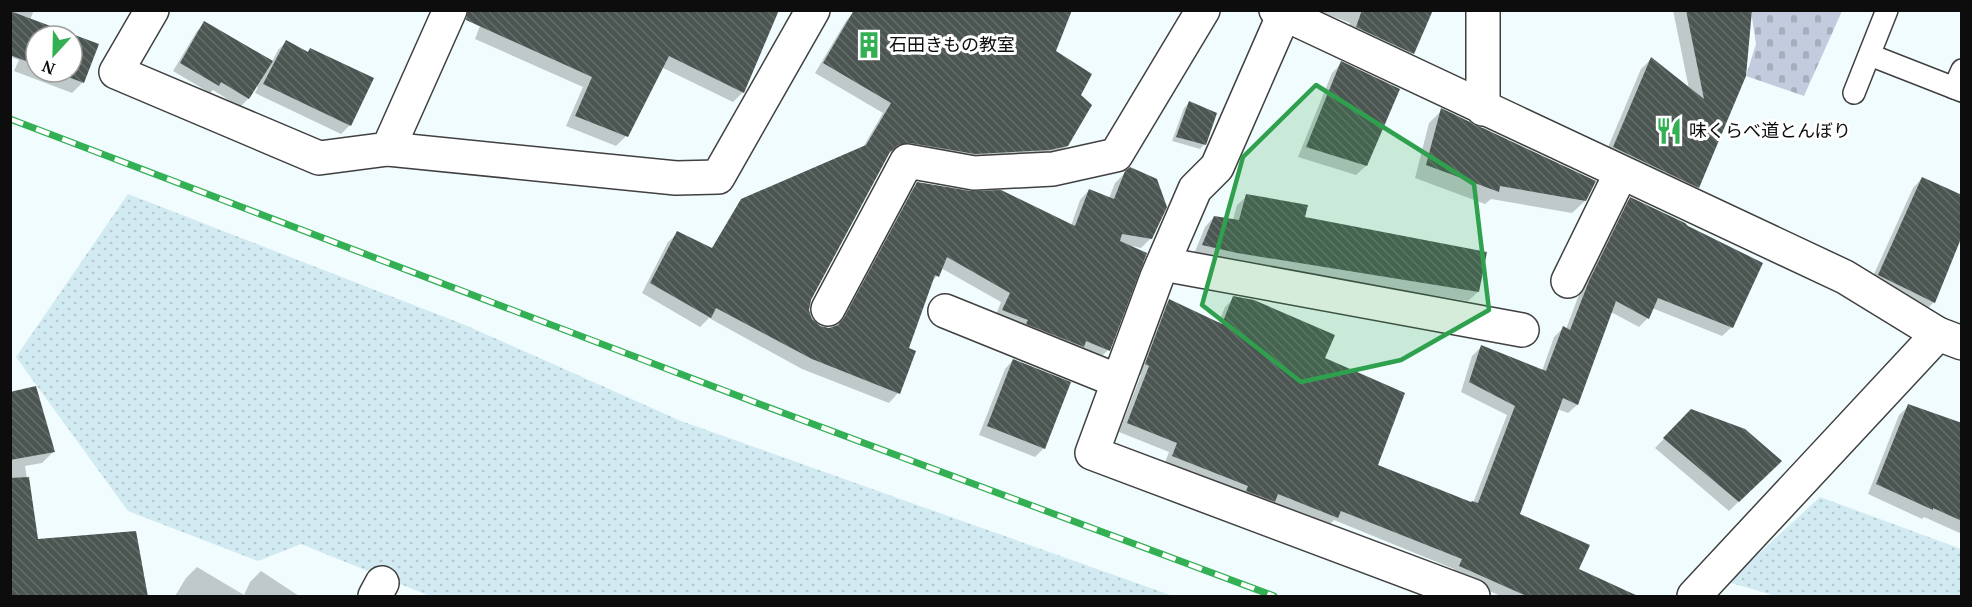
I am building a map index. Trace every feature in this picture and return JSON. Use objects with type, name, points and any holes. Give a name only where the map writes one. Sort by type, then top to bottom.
[{"type":"street","points":[[388,149],[450,10]]},
{"type":"street","points":[[145,13],[116,72],[319,158],[388,149],[676,178],[718,177],[813,10]]},
{"type":"street","points":[[828,309],[907,161],[974,173],[1053,169],[1116,156],[1203,10]]},
{"type":"street","points":[[1483,10],[1483,109]]},
{"type":"street","points":[[1473,597],[1092,453],[1163,264],[1195,189],[1217,167],[1280,12],[1845,277],[1956,340],[1694,597]]},
{"type":"street","points":[[1568,281],[1621,173]]},
{"type":"street","points":[[1163,264],[1522,330]]},
{"type":"street","points":[[945,311],[1118,381]]},
{"type":"lane","points":[[1854,93],[1887,10]]},
{"type":"lane","points":[[1870,55],[1959,83]]},
{"type":"highlighted area","points":[[1316,85],[1474,184],[1489,310],[1401,360],[1301,382],[1202,305],[1243,157]]},
{"type":"shaded area","points":[[128,194],[465,325],[681,421],[1173,596],[430,596],[301,544],[258,561],[128,511],[16,357]]},
{"type":"shaded area","points":[[1820,497],[1961,549],[1961,596],[1776,596],[1728,582]]},
{"type":"green space","points":[[1751,11],[1842,11],[1804,96],[1746,76],[1756,44]]},
{"type":"building","points":[[468,10],[779,10],[744,93],[669,56],[628,137],[575,116],[592,77],[466,20]]},
{"type":"building","points":[[854,10],[1072,10],[1056,51],[1092,74],[1081,95],[1092,105],[1068,146],[1050,150],[975,154],[910,143],[898,145],[890,152],[811,300],[809,310],[812,319],[820,326],[829,328],[838,325],[844,318],[917,182],[971,191],[1001,190],[1075,226],[1089,189],[1114,199],[1125,171],[1130,167],[1157,179],[1167,207],[1152,239],[1122,234],[1120,241],[1147,253],[1110,351],[1086,341],[1084,347],[1026,324],[1028,320],[1002,310],[1010,293],[947,257],[939,277],[935,275],[909,348],[916,351],[900,394],[812,359],[716,308],[711,318],[650,283],[677,231],[712,248],[741,199],[866,145],[891,103],[823,63]]},
{"type":"building","points":[[1362,10],[1433,10],[1414,54],[1356,27]]},
{"type":"building","points":[[1686,10],[1752,10],[1746,76],[1699,188],[1613,147],[1651,57],[1704,99]]},
{"type":"building","points":[[10,11],[45,24],[24,24],[24,60],[10,55]]},
{"type":"building","points":[[204,21],[273,61],[249,99],[221,82],[219,86],[180,63]]},
{"type":"building","points":[[84,38],[99,44],[84,83]]},
{"type":"building","points":[[286,40],[308,52],[310,48],[374,78],[351,126],[263,84]]},
{"type":"building","points":[[1341,61],[1400,89],[1367,166],[1306,147]]},
{"type":"building","points":[[1189,101],[1217,113],[1206,145],[1176,137]]},
{"type":"building","points":[[1441,108],[1596,181],[1586,201],[1500,186],[1499,192],[1426,165]]},
{"type":"building","points":[[1922,177],[1962,195],[1962,236],[1935,303],[1878,275]]},
{"type":"building","points":[[1246,194],[1308,205],[1305,217],[1487,252],[1479,292],[1237,253],[1202,245],[1214,216],[1239,220]]},
{"type":"building","points":[[1630,197],[1763,263],[1733,328],[1658,298],[1649,319],[1616,301],[1578,405],[1563,398],[1520,514],[1590,545],[1579,569],[1640,597],[1529,597],[1459,566],[1462,559],[1341,511],[1338,518],[1278,494],[1275,502],[1246,491],[1248,486],[1172,456],[1177,443],[1127,423],[1149,366],[1145,364],[1169,299],[1222,324],[1233,296],[1254,300],[1335,335],[1325,358],[1405,393],[1378,465],[1478,503],[1515,406],[1469,382],[1481,345],[1546,371],[1563,326],[1570,330],[1589,281]]},
{"type":"building","points":[[1013,359],[1071,382],[1045,449],[987,426]]},
{"type":"building","points":[[36,386],[55,452],[10,460],[10,392]]},
{"type":"building","points":[[1908,404],[1962,423],[1962,521],[1876,484]]},
{"type":"building","points":[[1691,409],[1745,429],[1782,461],[1739,502],[1663,438]]},
{"type":"building","points":[[29,477],[38,539],[136,531],[148,597],[10,597],[10,478]]},
{"type":"railway","points":[[10,119],[770,408],[1274,596]]},
{"type":"place","name":"石田きもの教室","points":[[869,45]]},
{"type":"place","name":"味くらべ道とんぼり","points":[[1669,131]]}]
